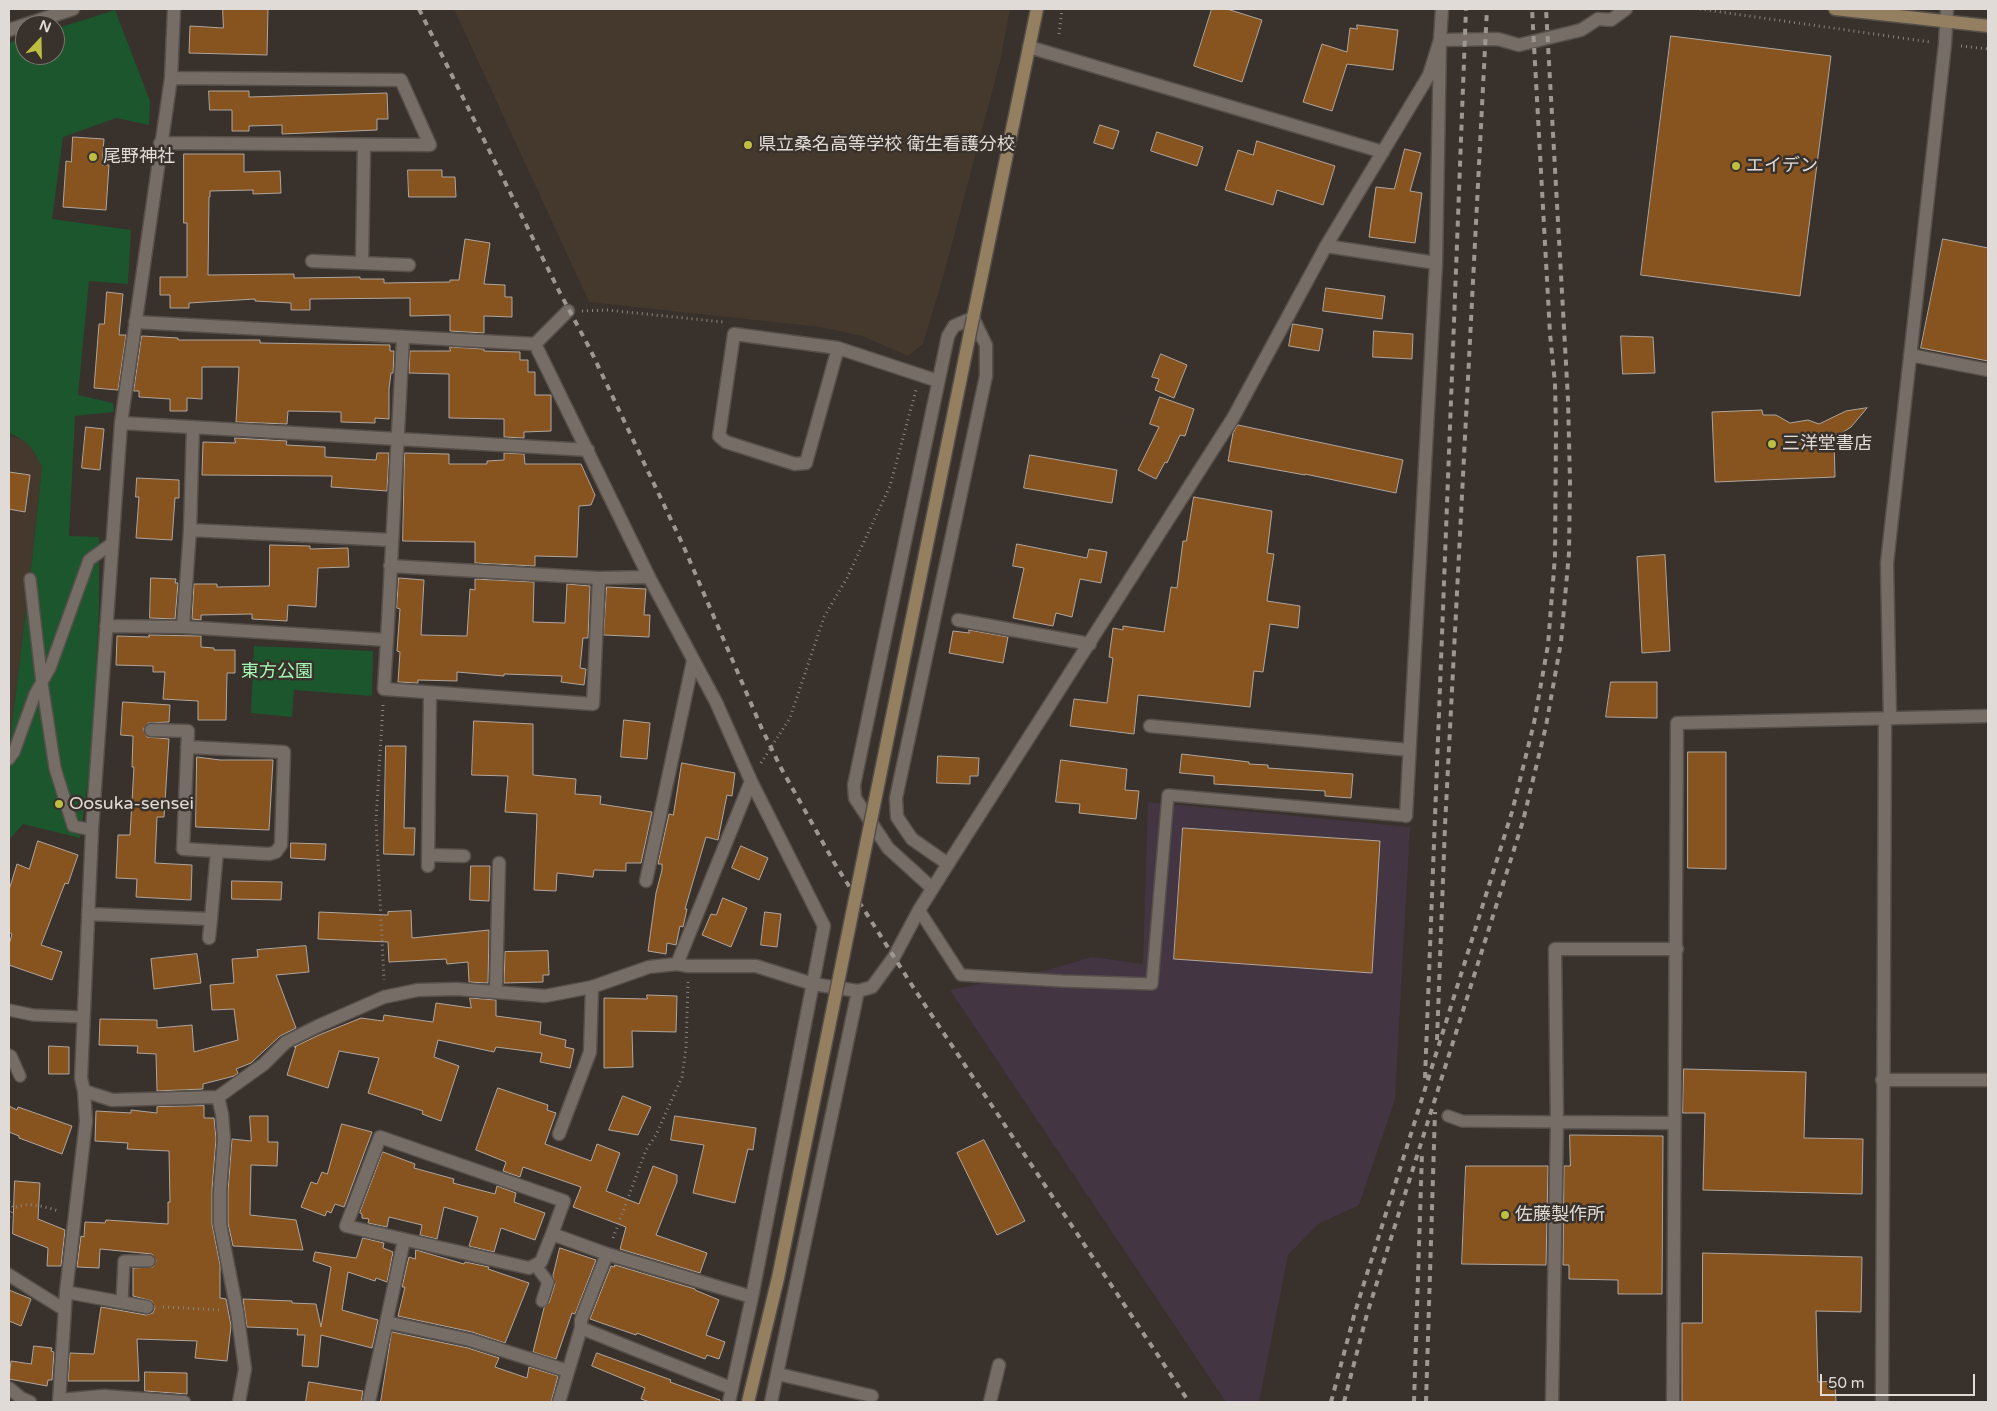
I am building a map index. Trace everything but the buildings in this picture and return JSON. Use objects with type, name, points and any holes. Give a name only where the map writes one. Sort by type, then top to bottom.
[{"type":"street","points":[[9,30],[72,9]]},
{"type":"street","points":[[174,9],[171,78],[160,143],[121,423],[111,544],[92,830],[83,1017],[81,1078],[86,1121],[64,1310],[59,1401],[104,1396],[184,1402]]},
{"type":"street","points":[[748,1402],[778,1278],[1036,9]]},
{"type":"street","points":[[1406,816],[1436,263],[1442,9]]},
{"type":"street","points":[[1440,40],[1498,39],[1519,45],[1581,30],[1598,19],[1611,20],[1626,9]]},
{"type":"street","points":[[1835,9],[1988,26]]},
{"type":"street","points":[[1882,1402],[1882,1080],[1887,719],[1887,563],[1945,44],[1947,9]]},
{"type":"street","points":[[84,1091],[112,1100],[218,1097],[264,1064],[286,1042],[384,996],[418,990],[457,989],[545,996],[592,987],[649,968],[682,965],[756,966],[813,984],[858,991],[872,987],[894,956],[932,888],[1233,418],[1326,246],[1429,76],[1440,40]]},
{"type":"street","points":[[1029,47],[1383,152]]},
{"type":"street","points":[[160,143],[430,145],[401,80],[171,78]]},
{"type":"street","points":[[362,263],[364,144]]},
{"type":"street","points":[[1326,246],[1436,263]]},
{"type":"street","points":[[312,261],[409,265]]},
{"type":"street","points":[[135,322],[536,344],[568,311]]},
{"type":"street","points":[[932,888],[888,848],[855,798],[854,785],[948,336],[954,326],[973,318]]},
{"type":"street","points":[[948,864],[912,840],[897,817],[896,798],[986,376],[986,345],[973,318]]},
{"type":"street","points":[[838,348],[806,463],[795,464],[726,442],[719,436],[734,334],[838,348],[938,381]]},
{"type":"street","points":[[403,338],[384,689],[593,704],[599,578]]},
{"type":"street","points":[[536,344],[649,577],[716,702],[750,781],[824,926],[752,1297],[729,1402]]},
{"type":"street","points":[[1910,355],[1988,370]]},
{"type":"street","points":[[121,423],[588,450]]},
{"type":"street","points":[[183,627],[190,530],[192,427]]},
{"type":"street","points":[[190,530],[391,540]]},
{"type":"street","points":[[390,566],[599,578],[649,577]]},
{"type":"street","points":[[958,620],[1090,644]]},
{"type":"street","points":[[106,626],[183,627],[387,640]]},
{"type":"street","points":[[646,881],[693,661]]},
{"type":"street","points":[[430,693],[428,860],[464,856]]},
{"type":"street","points":[[1673,1402],[1677,723],[1988,716]]},
{"type":"street","points":[[1150,726],[1409,750]]},
{"type":"street","points":[[151,730],[188,731],[187,747],[183,849],[269,854],[276,852],[281,845],[284,752],[187,747]]},
{"type":"street","points":[[682,965],[750,781]]},
{"type":"street","points":[[209,938],[217,851]]},
{"type":"street","points":[[496,991],[499,863]]},
{"type":"street","points":[[88,914],[211,919]]},
{"type":"street","points":[[1552,1402],[1556,1122],[1555,949],[1676,949]]},
{"type":"street","points":[[559,1134],[590,1052],[592,987]]},
{"type":"street","points":[[771,1402],[858,991]]},
{"type":"street","points":[[1882,1080],[1988,1080]]},
{"type":"street","points":[[218,1097],[222,1114],[224,1139],[220,1191],[220,1224],[237,1311],[245,1369],[243,1389],[239,1402]]},
{"type":"street","points":[[1556,1122],[1674,1123]]},
{"type":"street","points":[[380,1138],[564,1201],[542,1262],[528,1268],[404,1240],[346,1226],[380,1138]]},
{"type":"street","points":[[552,1234],[607,1254],[752,1297]]},
{"type":"street","points":[[369,1402],[404,1240]]},
{"type":"street","points":[[559,1402],[581,1328],[581,1320],[607,1254]]},
{"type":"street","points":[[9,1275],[64,1310]]},
{"type":"street","points":[[66,1292],[147,1307]]},
{"type":"street","points":[[386,1322],[470,1340],[568,1371]]},
{"type":"street","points":[[581,1328],[732,1388]]},
{"type":"street","points":[[990,1402],[1000,1365]]},
{"type":"street","points":[[778,1374],[872,1396]]},
{"type":"street","points":[[9,1388],[21,1398],[30,1402]]},
{"type":"lane","points":[[9,759],[14,752],[35,694],[50,668],[89,560],[111,544]]},
{"type":"lane","points":[[30,579],[42,683],[55,768],[73,826],[92,830]]},
{"type":"lane","points":[[919,910],[961,975],[1152,984],[1168,795],[1406,816]]},
{"type":"lane","points":[[9,1010],[33,1015],[83,1017]]},
{"type":"lane","points":[[9,1055],[20,1076]]},
{"type":"lane","points":[[1448,1116],[1462,1122],[1556,1122]]},
{"type":"lane","points":[[122,1302],[124,1261],[149,1262]]},
{"type":"lane","points":[[536,1266],[548,1282],[542,1301]]},
{"type":"path","points":[[1059,34],[1062,9]]},
{"type":"path","points":[[1700,9],[1988,50]]},
{"type":"path","points":[[750,781],[790,718],[824,618],[847,578],[890,486],[920,375]]},
{"type":"path","points":[[384,689],[376,820],[384,996]]},
{"type":"path","points":[[607,1254],[646,1150],[656,1135],[682,1077],[686,1048],[682,965]]},
{"type":"path","points":[[9,1202],[14,1208]]},
{"type":"path","points":[[9,1217],[14,1208],[21,1204],[40,1206],[74,1215]]},
{"type":"path","points":[[147,1307],[237,1311]]},
{"type":"shaded area","name":"県立桑名高等学校 衛生看護分校","points":[[454,9],[1010,9],[1001,58],[944,274],[923,344],[908,356],[862,336],[820,327],[589,302]]},
{"type":"shaded area","points":[[9,436],[25,440],[34,451],[42,467],[9,749]]},
{"type":"shaded area","points":[[1148,802],[1410,827],[1395,1099],[1359,1205],[1318,1224],[1288,1255],[1259,1402],[1226,1402],[950,990],[1048,970],[1092,957],[1143,964]]},
{"type":"green space","points":[[115,10],[150,101],[149,125],[116,118],[63,137],[52,219],[131,230],[128,284],[89,281],[78,395],[113,403],[114,412],[75,416],[69,536],[99,537],[99,610],[92,753],[80,838],[23,824],[9,840],[9,749],[42,467],[30,446],[9,433],[9,43],[15,41],[15,65],[65,65],[65,26]]},
{"type":"green space","name":"東方公園","points":[[254,646],[373,651],[372,696],[294,690],[292,717],[251,713]]},
{"type":"railway","points":[[419,9],[559,291],[590,349],[683,545],[762,729],[781,768],[835,864],[915,990],[1189,1402]]},
{"type":"railway","points":[[1425,1078],[1466,9]]},
{"type":"railway","points":[[1437,1040],[1445,826],[1487,9]]},
{"type":"railway","points":[[1331,1402],[1355,1312],[1512,812],[1534,723],[1548,645],[1555,556],[1555,383],[1550,334],[1532,9]]},
{"type":"railway","points":[[1344,1402],[1367,1314],[1523,821],[1546,726],[1561,642],[1569,553],[1570,481],[1568,399],[1546,9]]},
{"type":"railway","points":[[1426,1402],[1435,1112]]},
{"type":"railway","points":[[1414,1402],[1422,1153]]},
{"type":"place","name":"県立桑名高等学校 衛生看護分校","points":[[748,145]]},
{"type":"place","name":"尾野神社","points":[[93,157]]},
{"type":"place","name":"エイデン","points":[[1736,166]]},
{"type":"place","name":"三洋堂書店","points":[[1772,444]]},
{"type":"place","name":"Oosuka-sensei","points":[[59,804]]},
{"type":"place","name":"佐藤製作所","points":[[1505,1215]]}]
